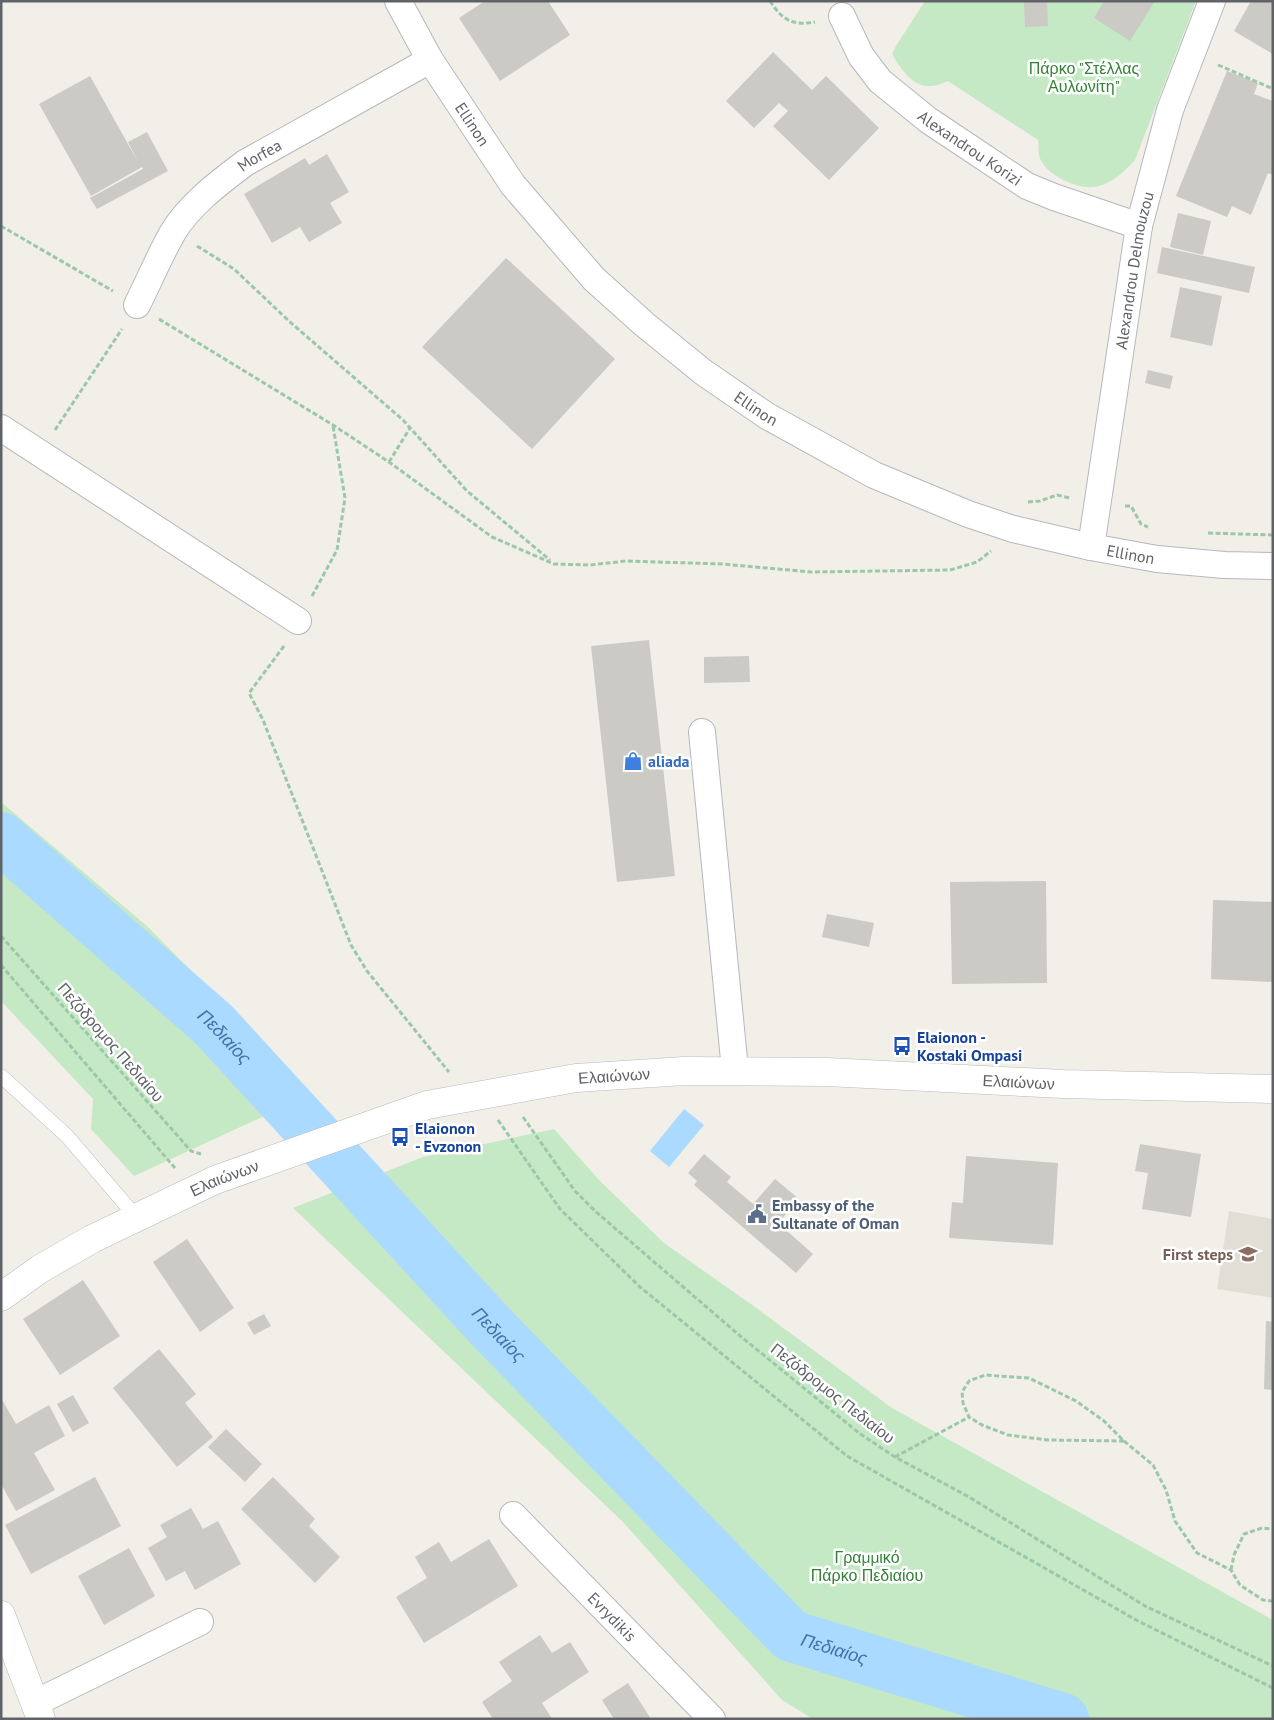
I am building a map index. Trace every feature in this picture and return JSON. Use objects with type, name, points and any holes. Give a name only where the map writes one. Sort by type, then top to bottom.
[{"type":"main road","name":"Ελαιώνων","points":[[1,1297],[40,1269],[92,1239],[137,1218],[211,1168],[427,1105],[576,1078],[656,1072],[735,1070],[904,1075],[1063,1084],[1273,1089]]},
{"type":"main road","points":[[1,1615],[38,1711]]},
{"type":"street","name":"Ellinon","points":[[398,1],[430,60],[513,185],[545,224],[594,279],[644,324],[696,366],[767,416],[874,475],[968,514],[1013,529],[1091,547],[1157,559],[1224,565],[1273,566]]},
{"type":"street","name":"Alexandrou Delmouzou","points":[[1091,547],[1139,226],[1170,110],[1212,1]]},
{"type":"street","name":"Alexandrou Korizi","points":[[842,16],[861,56],[880,81],[928,120],[1027,186],[1139,226]]},
{"type":"street","name":"Morfea","points":[[137,305],[174,231],[217,184],[245,163],[430,60]]},
{"type":"street","points":[[1,428],[298,621]]},
{"type":"street","points":[[702,732],[735,1070]]},
{"type":"street","name":"Evrydikis","points":[[513,1515],[712,1719]]},
{"type":"street","points":[[38,1711],[200,1622]]},
{"type":"lane","points":[[1,1076],[67,1136],[137,1218]]},
{"type":"path","points":[[770,1],[783,18],[794,23],[812,22],[842,16]]},
{"type":"path","points":[[1192,54],[1273,89]]},
{"type":"path","points":[[1,226],[137,305],[333,425],[389,462],[492,537],[554,564],[590,565],[626,561],[722,564],[811,572],[950,570],[977,562],[997,546],[1013,529]]},
{"type":"path","points":[[174,231],[234,269],[290,322],[410,428],[467,491],[554,564]]},
{"type":"path","points":[[40,453],[137,305]]},
{"type":"path","points":[[333,425],[345,498],[337,550],[288,640],[250,693],[263,720],[352,945],[367,971],[449,1073]]},
{"type":"path","points":[[389,462],[410,428]]},
{"type":"path","points":[[1022,502],[1040,501],[1056,495],[1098,504],[1131,506],[1141,524],[1154,529]]},
{"type":"path","points":[[1199,533],[1273,535]]},
{"type":"path","name":"Πεζόδρομος Πεδιαίου","points":[[1,936],[191,1151],[211,1168]]},
{"type":"path","points":[[1,965],[176,1168]]},
{"type":"path","name":"Πεζόδρομος Πεδιαίου","points":[[521,1114],[575,1191],[595,1211],[738,1335],[859,1433],[895,1457],[968,1497],[1145,1606],[1273,1666]]},
{"type":"path","points":[[497,1120],[560,1209],[640,1286],[847,1456],[1138,1621],[1273,1688]]},
{"type":"path","points":[[1124,1441],[1048,1440],[1008,1435],[982,1425],[969,1417],[963,1403],[962,1392],[969,1381],[985,1376],[1029,1378],[1076,1401],[1104,1421],[1124,1441],[1153,1465],[1166,1490],[1175,1520],[1197,1553],[1231,1570],[1240,1585],[1263,1600],[1273,1601]]},
{"type":"path","points":[[895,1457],[969,1417]]},
{"type":"path","points":[[1231,1570],[1234,1556],[1244,1534],[1262,1528],[1273,1529]]},
{"type":"shaded area","name":"First steps","points":[[1229,1211],[1273,1219],[1273,1298],[1217,1289]]},
{"type":"green space","name":"Πάρκο \"Στέλλας Αυλωνίτη\"","points":[[925,1],[1196,1],[1135,160],[1109,182],[1101,186],[1092,187],[1072,183],[1053,174],[1040,159],[1038,140],[948,81],[929,86],[915,82],[908,77],[892,54]]},
{"type":"green space","points":[[1,802],[148,927],[312,1094],[134,1176],[91,1129],[93,1099],[1,1001]]},
{"type":"green space","name":"Γραμμικό Πάρκο Πεδιαίου","points":[[554,1129],[599,1180],[664,1243],[755,1307],[892,1408],[1273,1620],[1273,1719],[813,1719],[782,1700],[623,1522],[293,1208],[423,1157]]},
{"type":"water","points":[[684,1109],[704,1125],[669,1167],[650,1151]]},
{"type":"building","points":[[485,1],[548,1],[570,35],[500,81],[459,18]]},
{"type":"building","points":[[1024,1],[1047,1],[1048,26],[1025,27]]},
{"type":"building","points":[[1104,1],[1155,1],[1130,41],[1094,18]]},
{"type":"building","points":[[1251,1],[1273,1],[1273,54],[1234,31]]},
{"type":"building","points":[[773,52],[812,90],[826,76],[879,128],[829,180],[773,126],[788,111],[779,103],[754,128],[726,101]]},
{"type":"building","points":[[1227,71],[1258,83],[1254,94],[1273,101],[1273,175],[1268,173],[1251,215],[1232,206],[1227,217],[1176,196]]},
{"type":"building","points":[[90,76],[138,162],[128,142],[147,132],[168,171],[97,209],[90,198],[143,169],[142,167],[91,196],[39,104]]},
{"type":"building","points":[[327,154],[349,192],[330,203],[342,223],[309,242],[300,227],[272,243],[244,194],[305,158],[309,165]]},
{"type":"building","points":[[1178,213],[1211,221],[1203,255],[1170,247]]},
{"type":"building","points":[[1162,247],[1255,267],[1249,293],[1157,273]]},
{"type":"building","points":[[506,258],[615,359],[532,449],[422,347]]},
{"type":"building","points":[[1180,287],[1222,296],[1212,346],[1170,337]]},
{"type":"building","points":[[1148,370],[1173,376],[1170,389],[1145,383]]},
{"type":"building","name":"aliada","points":[[649,640],[675,876],[617,882],[591,646]]},
{"type":"building","points":[[749,656],[750,682],[704,683],[704,657]]},
{"type":"building","points":[[1046,881],[1047,983],[952,984],[950,882]]},
{"type":"building","points":[[1213,900],[1273,902],[1273,982],[1211,979]]},
{"type":"building","points":[[827,914],[874,923],[869,947],[822,937]]},
{"type":"building","points":[[1140,1144],[1201,1154],[1191,1217],[1142,1209],[1148,1173],[1135,1171]]},
{"type":"building","name":"Embassy of the Sultanate of Oman","points":[[704,1154],[731,1177],[727,1182],[753,1204],[775,1179],[799,1199],[778,1223],[813,1254],[796,1273],[694,1185],[697,1181],[688,1173]]},
{"type":"building","points":[[966,1156],[1058,1163],[1053,1245],[949,1238],[952,1202],[963,1203]]},
{"type":"building","points":[[187,1239],[234,1308],[200,1332],[153,1262]]},
{"type":"building","points":[[83,1280],[120,1336],[60,1375],[23,1319]]},
{"type":"building","points":[[264,1314],[271,1326],[254,1335],[247,1323]]},
{"type":"building","points":[[1266,1321],[1273,1322],[1273,1390],[1264,1389]]},
{"type":"building","points":[[159,1349],[196,1394],[185,1403],[213,1437],[177,1467],[113,1388]]},
{"type":"building","points":[[73,1395],[89,1423],[73,1432],[57,1404]]},
{"type":"building","points":[[1,1398],[16,1424],[49,1405],[65,1436],[34,1453],[55,1490],[16,1511],[1,1484]]},
{"type":"building","points":[[226,1429],[262,1464],[245,1482],[208,1447]]},
{"type":"building","points":[[95,1477],[121,1526],[31,1574],[5,1525]]},
{"type":"building","points":[[273,1477],[315,1519],[309,1526],[340,1557],[315,1583],[241,1509]]},
{"type":"building","points":[[191,1508],[203,1529],[218,1521],[241,1564],[195,1590],[185,1571],[166,1581],[148,1548],[167,1537],[160,1525]]},
{"type":"building","points":[[489,1539],[518,1586],[424,1643],[396,1597],[427,1578],[415,1557],[439,1542],[451,1562]]},
{"type":"building","points":[[129,1548],[155,1596],[104,1625],[78,1576]]},
{"type":"building","points":[[540,1635],[552,1653],[570,1642],[589,1672],[542,1703],[552,1719],[493,1719],[482,1702],[512,1681],[499,1662]]},
{"type":"building","points":[[628,1683],[651,1719],[614,1719],[602,1700]]},
{"type":"waterway","name":"Πεδιαίος","points":[[1,838],[214,1025],[490,1326],[791,1636],[1063,1719]]},
{"type":"place","name":"aliada","points":[[633,761]]},
{"type":"place","name":"Elaionon - Kostaki Ompasi","points":[[902,1046]]},
{"type":"place","name":"Elaionon - Evzonon","points":[[400,1137]]},
{"type":"place","name":"Embassy of the Sultanate of Oman","points":[[757,1214]]},
{"type":"place","name":"First steps","points":[[1248,1254]]}]
